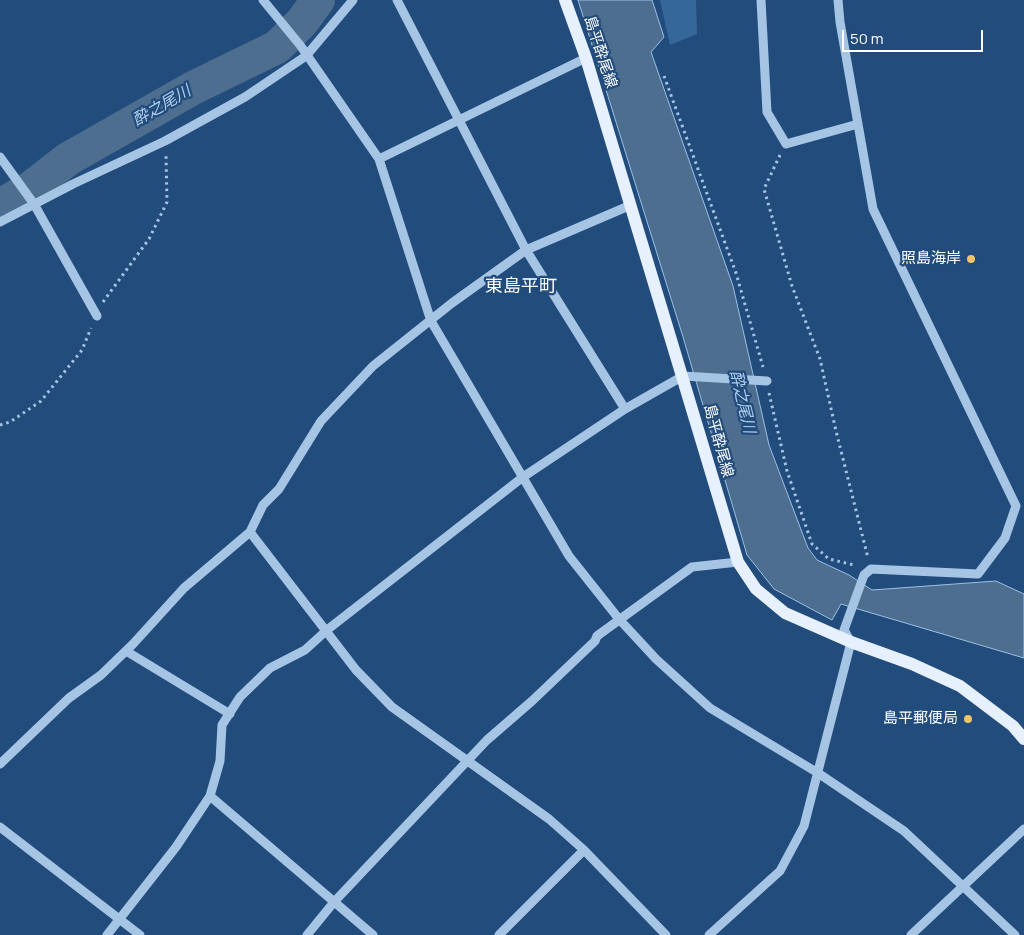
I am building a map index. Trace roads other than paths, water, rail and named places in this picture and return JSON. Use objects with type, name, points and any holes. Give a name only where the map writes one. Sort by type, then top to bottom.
[{"type":"main road","name":"島平酔尾線","points":[[565,0],[586,58],[686,376],[714,487],[738,562],[756,589],[786,613],[851,642],[912,664],[960,686],[1013,726],[1024,739]]},
{"type":"street","points":[[263,0],[300,45],[379,159],[431,321],[569,556],[619,619],[656,659],[710,708],[818,773],[904,831],[1015,935]]},
{"type":"street","points":[[0,222],[166,140],[245,97],[306,56],[353,0]]},
{"type":"street","points":[[396,0],[461,121],[526,250],[625,409]]},
{"type":"street","points":[[761,0],[767,112],[786,144],[858,124]]},
{"type":"street","points":[[709,935],[780,871],[804,826],[851,642],[844,630],[868,572],[978,574],[1004,538],[1016,506],[873,209],[838,0]]},
{"type":"street","points":[[379,159],[461,121],[586,58]]},
{"type":"street","points":[[0,157],[34,204],[97,316]]},
{"type":"street","points":[[0,764],[69,698],[101,675],[126,651],[184,588],[250,532],[263,505],[278,489],[321,421],[373,366],[526,250],[631,205]]},
{"type":"street","points":[[107,935],[176,847],[210,796],[220,761],[222,725],[240,698],[270,668],[305,650],[326,630],[523,477],[625,409],[686,376],[767,381]]},
{"type":"street","points":[[250,532],[356,670],[392,708],[549,819],[584,850],[666,935]]},
{"type":"street","points":[[307,935],[334,902],[468,760],[595,641],[597,636],[692,567],[738,562]]},
{"type":"street","points":[[126,651],[230,714]]},
{"type":"street","points":[[210,796],[373,935]]},
{"type":"street","points":[[0,827],[140,935]]},
{"type":"street","points":[[911,935],[1024,829]]},
{"type":"street","points":[[498,935],[584,850]]},
{"type":"water","points":[[578,0],[652,0],[664,37],[651,52],[733,286],[769,445],[808,548],[817,560],[849,575],[872,590],[996,581],[1024,594],[1024,658],[841,604],[832,620],[774,589],[747,555],[683,337]]},
{"type":"waterway","name":"酔之尾川","points":[[0,206],[32,187],[68,159],[193,88],[277,47],[302,22],[318,0]]},
{"type":"place","name":"照島海岸","points":[[971,259]]},
{"type":"place","name":"島平郵便局","points":[[968,719]]},
{"type":"district","name":"東島平町","points":[[521,287]]}]
